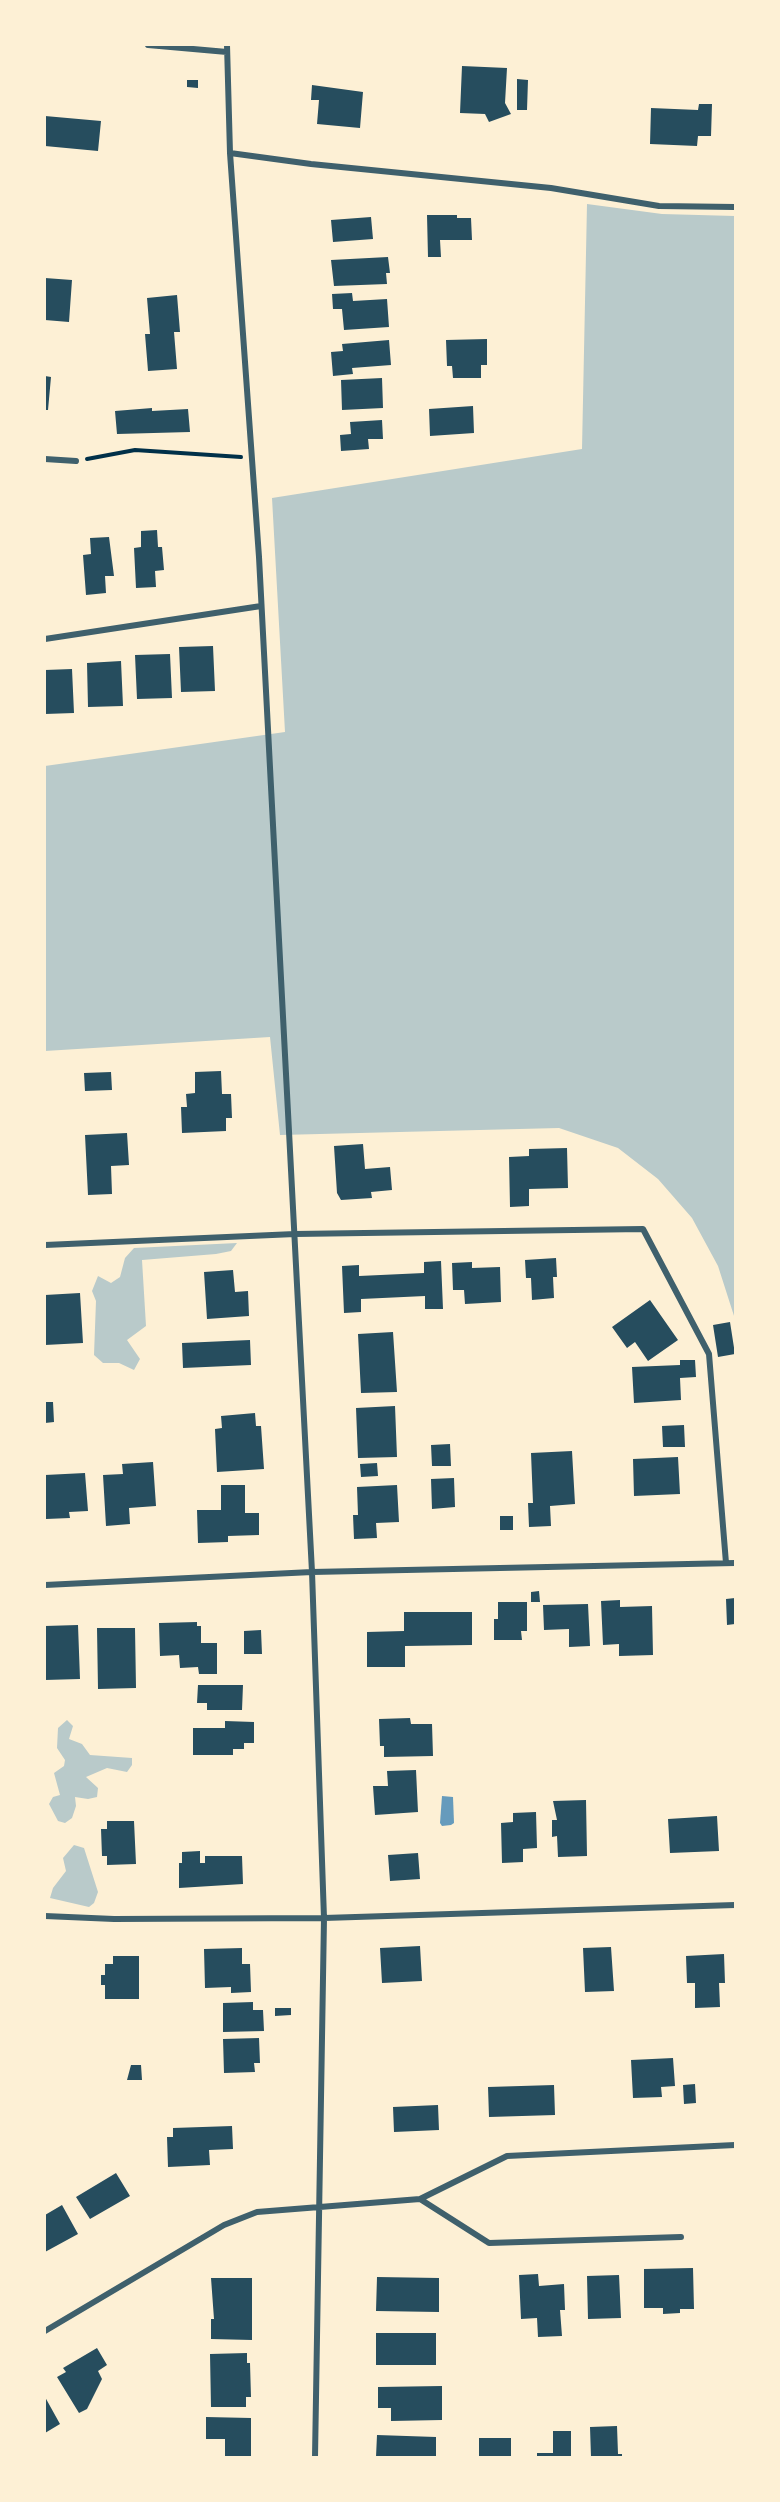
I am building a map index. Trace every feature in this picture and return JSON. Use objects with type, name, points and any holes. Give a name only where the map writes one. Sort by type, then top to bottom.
[{"type":"street","points":[[148,45],[227,48],[230,153],[261,606],[312,1572],[324,1918],[315,2457]]},
{"type":"street","points":[[230,153],[311,164],[552,188],[659,206],[735,207]]},
{"type":"street","points":[[45,459],[76,461]]},
{"type":"street","points":[[45,639],[261,606]]},
{"type":"street","points":[[45,1245],[295,1234],[643,1229],[709,1354],[726,1563]]},
{"type":"street","points":[[45,1585],[312,1572],[735,1563]]},
{"type":"street","points":[[45,1916],[114,1919],[324,1918],[735,1905]]},
{"type":"street","points":[[45,2331],[239,2218],[257,2212],[319,2205],[420,2199],[507,2156],[735,2145]]},
{"type":"street","points":[[420,2199],[489,2243],[681,2237]]},
{"type":"path","points":[[76,461],[135,450],[251,457]]},
{"type":"shaded area","points":[[587,204],[662,214],[735,216],[735,1319],[718,1266],[692,1218],[658,1179],[618,1148],[559,1128],[280,1135],[270,1037],[45,1051],[45,766],[285,732],[272,498],[582,449]]},
{"type":"shaded area","points":[[237,1243],[231,1251],[216,1254],[142,1260],[146,1326],[127,1340],[140,1359],[134,1370],[119,1363],[103,1363],[94,1355],[96,1301],[92,1291],[98,1276],[111,1283],[120,1277],[125,1258],[134,1248]]},
{"type":"shaded area","points":[[67,1720],[73,1726],[69,1739],[82,1744],[90,1755],[132,1758],[132,1765],[127,1772],[107,1768],[86,1777],[98,1788],[97,1797],[88,1799],[75,1797],[76,1806],[72,1818],[65,1823],[58,1821],[49,1804],[53,1797],[60,1795],[54,1773],[64,1766],[65,1760],[57,1748],[58,1728]]},
{"type":"shaded area","points":[[74,1845],[84,1848],[98,1892],[94,1903],[89,1907],[50,1898],[53,1888],[66,1871],[63,1858]]},
{"type":"water","points":[[442,1796],[453,1797],[454,1823],[451,1825],[442,1826],[440,1823]]},
{"type":"building","points":[[462,66],[507,68],[505,103],[511,114],[489,122],[485,114],[460,113]]},
{"type":"building","points":[[517,79],[528,80],[527,110],[517,110]]},
{"type":"building","points":[[187,80],[198,80],[198,88],[187,87]]},
{"type":"building","points":[[312,85],[363,92],[360,128],[317,124],[319,100],[311,100]]},
{"type":"building","points":[[699,104],[712,104],[711,136],[698,136],[697,146],[650,144],[651,108],[698,110]]},
{"type":"building","points":[[45,116],[101,121],[98,151],[45,146]]},
{"type":"building","points":[[427,215],[457,215],[457,218],[471,218],[472,240],[440,240],[441,257],[428,257]]},
{"type":"building","points":[[371,217],[373,239],[333,242],[331,220]]},
{"type":"building","points":[[388,257],[390,273],[386,273],[387,284],[334,286],[331,260]]},
{"type":"building","points":[[45,278],[72,280],[69,322],[45,320]]},
{"type":"building","points":[[352,293],[353,301],[387,299],[389,327],[344,330],[342,309],[333,309],[332,294]]},
{"type":"building","points":[[177,295],[180,332],[174,332],[177,369],[148,371],[145,334],[150,334],[147,298]]},
{"type":"building","points":[[487,339],[487,365],[481,365],[481,378],[453,378],[452,366],[447,366],[446,340]]},
{"type":"building","points":[[389,340],[391,365],[352,368],[353,374],[333,376],[331,352],[343,351],[342,344]]},
{"type":"building","points":[[45,376],[51,377],[48,410],[45,410]]},
{"type":"building","points":[[382,378],[383,408],[342,410],[341,380]]},
{"type":"building","points":[[473,406],[474,433],[430,436],[429,409]]},
{"type":"building","points":[[152,408],[152,411],[188,409],[190,432],[117,434],[115,411]]},
{"type":"building","points":[[382,420],[383,439],[368,439],[369,449],[341,451],[340,435],[351,434],[350,422]]},
{"type":"building","points":[[157,530],[158,547],[162,547],[164,570],[155,571],[156,587],[136,588],[134,548],[141,547],[141,531]]},
{"type":"building","points":[[109,537],[114,576],[105,576],[106,593],[86,595],[83,555],[91,554],[90,538]]},
{"type":"building","points":[[213,646],[215,691],[181,692],[179,647]]},
{"type":"building","points":[[170,654],[172,698],[137,699],[135,655]]},
{"type":"building","points":[[121,661],[123,706],[88,707],[87,663]]},
{"type":"building","points":[[72,669],[74,713],[45,714],[45,670]]},
{"type":"building","points":[[221,1071],[222,1094],[231,1094],[232,1118],[226,1118],[226,1131],[182,1133],[181,1107],[187,1107],[186,1094],[195,1093],[195,1072]]},
{"type":"building","points":[[111,1072],[112,1090],[85,1091],[84,1073]]},
{"type":"building","points":[[127,1133],[129,1165],[111,1166],[112,1194],[88,1195],[85,1135]]},
{"type":"building","points":[[363,1144],[365,1169],[390,1167],[392,1190],[371,1192],[372,1198],[341,1200],[337,1193],[334,1146]]},
{"type":"building","points":[[567,1148],[568,1188],[529,1189],[529,1206],[510,1207],[509,1157],[529,1156],[529,1149]]},
{"type":"building","points":[[556,1258],[557,1277],[553,1277],[554,1298],[532,1300],[531,1278],[526,1278],[525,1260]]},
{"type":"building","points":[[441,1261],[443,1309],[425,1309],[425,1296],[361,1299],[361,1312],[344,1313],[342,1266],[359,1265],[359,1276],[424,1273],[424,1262]]},
{"type":"building","points":[[472,1262],[472,1268],[500,1267],[501,1302],[465,1304],[464,1290],[453,1290],[452,1263]]},
{"type":"building","points":[[233,1270],[235,1292],[248,1291],[249,1316],[207,1319],[204,1272]]},
{"type":"building","points":[[80,1293],[83,1343],[45,1345],[45,1295]]},
{"type":"building","points":[[650,1300],[678,1340],[648,1361],[635,1342],[627,1348],[612,1327]]},
{"type":"building","points":[[730,1322],[735,1354],[718,1357],[713,1325]]},
{"type":"building","points":[[393,1332],[397,1392],[361,1393],[358,1334]]},
{"type":"building","points":[[250,1340],[251,1365],[183,1368],[182,1343]]},
{"type":"building","points":[[680,1360],[695,1360],[696,1377],[680,1378],[681,1400],[634,1403],[632,1367],[680,1365]]},
{"type":"building","points":[[45,1402],[53,1402],[54,1422],[45,1423]]},
{"type":"building","points":[[395,1406],[397,1457],[358,1458],[356,1408]]},
{"type":"building","points":[[255,1413],[256,1426],[261,1426],[264,1469],[217,1472],[215,1429],[222,1428],[221,1416]]},
{"type":"building","points":[[684,1425],[685,1447],[663,1447],[662,1426]]},
{"type":"building","points":[[450,1444],[451,1466],[432,1466],[431,1445]]},
{"type":"building","points":[[572,1451],[575,1504],[550,1506],[551,1526],[529,1527],[528,1503],[533,1503],[531,1453]]},
{"type":"building","points":[[678,1457],[680,1494],[634,1496],[633,1459]]},
{"type":"building","points":[[153,1462],[156,1506],[129,1508],[130,1524],[106,1526],[103,1475],[123,1474],[122,1464]]},
{"type":"building","points":[[377,1463],[378,1476],[361,1477],[360,1464]]},
{"type":"building","points":[[85,1473],[88,1511],[69,1512],[70,1518],[46,1519],[45,1475]]},
{"type":"building","points":[[454,1478],[455,1507],[432,1509],[431,1479]]},
{"type":"building","points":[[221,1485],[245,1485],[245,1513],[259,1513],[259,1535],[228,1536],[228,1542],[198,1543],[197,1510],[221,1510]]},
{"type":"building","points":[[397,1485],[399,1522],[376,1523],[377,1538],[354,1539],[353,1515],[358,1515],[357,1487]]},
{"type":"building","points":[[500,1516],[513,1516],[513,1530],[500,1530]]},
{"type":"building","points":[[539,1591],[540,1602],[531,1602],[531,1592]]},
{"type":"building","points":[[735,1598],[735,1624],[727,1625],[726,1599]]},
{"type":"building","points":[[620,1600],[620,1607],[652,1606],[653,1655],[619,1656],[619,1644],[603,1645],[601,1601]]},
{"type":"building","points":[[498,1602],[527,1602],[527,1631],[521,1631],[522,1640],[494,1640],[494,1619],[498,1619]]},
{"type":"building","points":[[588,1604],[590,1646],[569,1647],[569,1629],[544,1630],[543,1605]]},
{"type":"building","points":[[404,1612],[472,1612],[472,1645],[405,1646],[405,1667],[367,1667],[367,1632],[404,1631]]},
{"type":"building","points":[[197,1622],[197,1626],[201,1626],[201,1643],[217,1643],[217,1674],[199,1674],[198,1667],[180,1668],[179,1655],[160,1656],[159,1623]]},
{"type":"building","points":[[78,1625],[80,1679],[45,1680],[45,1626]]},
{"type":"building","points":[[97,1628],[135,1628],[136,1688],[98,1689]]},
{"type":"building","points":[[261,1630],[262,1654],[244,1654],[244,1631]]},
{"type":"building","points":[[198,1685],[243,1685],[242,1710],[207,1710],[207,1703],[197,1703]]},
{"type":"building","points":[[410,1718],[411,1724],[432,1724],[433,1756],[384,1757],[384,1746],[380,1746],[379,1719]]},
{"type":"building","points":[[225,1721],[254,1722],[254,1743],[244,1743],[244,1749],[233,1749],[233,1755],[193,1755],[193,1728],[225,1728]]},
{"type":"building","points":[[416,1770],[418,1812],[375,1815],[373,1786],[388,1786],[387,1771]]},
{"type":"building","points":[[586,1800],[587,1856],[558,1857],[557,1836],[552,1837],[552,1820],[557,1820],[553,1801]]},
{"type":"building","points":[[536,1812],[537,1848],[523,1849],[523,1862],[502,1863],[501,1823],[513,1822],[513,1813]]},
{"type":"building","points":[[717,1816],[719,1851],[670,1853],[668,1819]]},
{"type":"building","points":[[107,1821],[134,1821],[136,1864],[107,1865],[107,1856],[102,1856],[101,1829],[107,1829]]},
{"type":"building","points":[[200,1851],[200,1863],[205,1863],[205,1856],[242,1856],[243,1884],[179,1888],[179,1863],[182,1863],[182,1852]]},
{"type":"building","points":[[418,1853],[420,1879],[390,1881],[388,1855]]},
{"type":"building","points":[[420,1946],[422,1981],[382,1983],[380,1948]]},
{"type":"building","points":[[611,1947],[614,1991],[585,1992],[583,1948]]},
{"type":"building","points":[[242,1948],[242,1964],[250,1964],[251,1992],[231,1993],[231,1987],[205,1988],[204,1949]]},
{"type":"building","points":[[724,1954],[725,1983],[719,1983],[720,2007],[695,2008],[695,1983],[687,1983],[686,1956]]},
{"type":"building","points":[[113,1956],[139,1956],[139,1999],[105,1999],[105,1985],[101,1985],[101,1975],[105,1975],[105,1964],[113,1964]]},
{"type":"building","points":[[253,2002],[253,2010],[263,2010],[264,2031],[223,2032],[223,2003]]},
{"type":"building","points":[[275,2008],[291,2008],[291,2015],[275,2016]]},
{"type":"building","points":[[259,2038],[260,2063],[254,2063],[255,2072],[224,2073],[223,2039]]},
{"type":"building","points":[[673,2058],[675,2086],[661,2087],[662,2097],[633,2098],[631,2060]]},
{"type":"building","points":[[131,2065],[141,2065],[142,2080],[127,2080]]},
{"type":"building","points":[[695,2084],[696,2103],[684,2104],[683,2085]]},
{"type":"building","points":[[554,2085],[555,2115],[489,2117],[488,2087]]},
{"type":"building","points":[[438,2105],[439,2130],[394,2132],[393,2107]]},
{"type":"building","points":[[232,2126],[233,2149],[209,2150],[210,2165],[168,2167],[167,2137],[173,2137],[173,2128]]},
{"type":"building","points":[[116,2173],[130,2196],[90,2219],[76,2197]]},
{"type":"building","points":[[62,2205],[78,2234],[45,2252],[45,2215]]},
{"type":"building","points":[[693,2268],[694,2309],[680,2309],[680,2313],[663,2314],[663,2308],[644,2308],[644,2269]]},
{"type":"building","points":[[538,2274],[539,2286],[564,2284],[565,2310],[560,2310],[562,2336],[538,2337],[537,2318],[521,2319],[519,2275]]},
{"type":"building","points":[[619,2275],[621,2318],[588,2319],[587,2276]]},
{"type":"building","points":[[377,2277],[439,2278],[439,2312],[376,2311]]},
{"type":"building","points":[[211,2278],[252,2278],[252,2340],[211,2339],[211,2319],[214,2319]]},
{"type":"building","points":[[376,2333],[436,2333],[436,2365],[376,2365]]},
{"type":"building","points":[[97,2348],[107,2365],[98,2371],[102,2379],[87,2409],[79,2413],[57,2377],[66,2372],[63,2368]]},
{"type":"building","points":[[247,2353],[247,2363],[250,2363],[251,2397],[246,2397],[246,2407],[211,2407],[210,2354]]},
{"type":"building","points":[[442,2386],[442,2420],[391,2421],[391,2408],[378,2408],[378,2387]]},
{"type":"building","points":[[45,2397],[60,2424],[45,2433]]},
{"type":"building","points":[[206,2417],[251,2418],[251,2457],[225,2457],[225,2439],[206,2439]]},
{"type":"building","points":[[617,2426],[618,2454],[622,2454],[622,2457],[591,2457],[590,2427]]},
{"type":"building","points":[[553,2431],[571,2431],[571,2457],[537,2457],[537,2453],[553,2453]]},
{"type":"building","points":[[377,2435],[436,2437],[436,2457],[376,2457]]},
{"type":"building","points":[[479,2438],[511,2438],[511,2457],[479,2457]]}]
